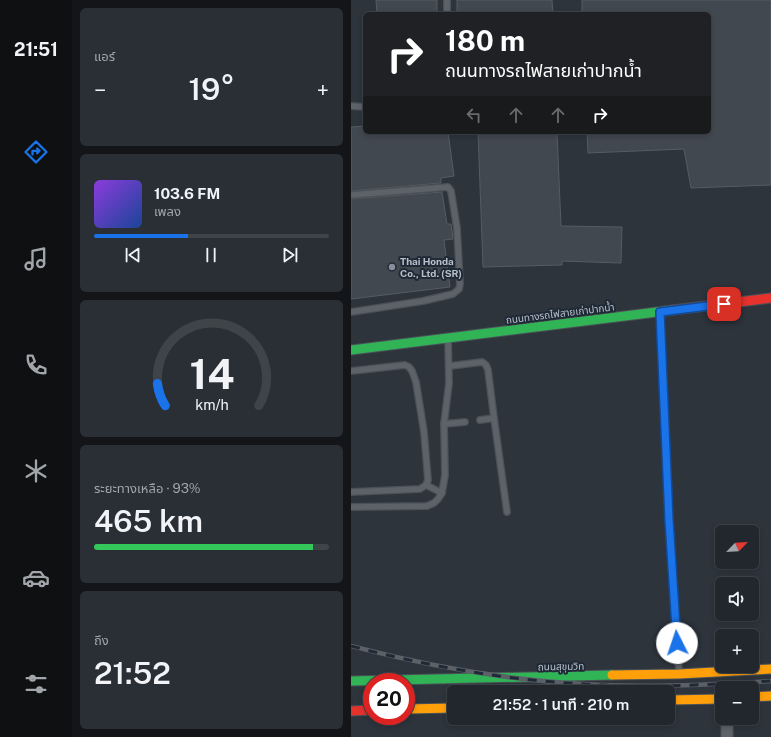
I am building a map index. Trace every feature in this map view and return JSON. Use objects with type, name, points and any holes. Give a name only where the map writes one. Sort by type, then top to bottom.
[{"type":"main road","name":"ถนนทางรถไฟสายเก่าปากน้ำ","points":[[351,350],[771,298]]},
{"type":"main road","name":"ถนนสุขุมวิท","points":[[351,681],[579,680],[771,669]]},
{"type":"main road","points":[[759,697],[771,696]]},
{"type":"main road","points":[[675,700],[715,699]]},
{"type":"main road","points":[[415,709],[447,708]]},
{"type":"main road","points":[[351,711],[363,710]]},
{"type":"street","points":[[727,725],[727,737]]},
{"type":"lane","points":[[447,0],[447,12]]},
{"type":"lane","points":[[351,106],[363,107]]},
{"type":"lane","points":[[351,195],[448,187],[451,191],[457,228],[460,284],[457,292],[453,294],[423,301],[351,312]]},
{"type":"lane","points":[[660,312],[669,520],[679,674]]},
{"type":"lane","points":[[351,507],[427,506],[434,503],[442,493],[445,475],[444,424],[450,366],[449,338]]},
{"type":"lane","points":[[450,366],[482,362],[486,365],[488,370],[507,512]]},
{"type":"lane","points":[[351,371],[405,364],[412,371],[416,382],[424,432],[428,480],[426,485],[420,489],[351,492]]},
{"type":"lane","points":[[480,420],[494,418]]},
{"type":"lane","points":[[444,424],[465,422]]},
{"type":"lane","points":[[426,485],[442,493]]},
{"type":"building","points":[[376,0],[437,0],[437,12],[377,12]]},
{"type":"building","points":[[457,0],[552,0],[553,12],[457,12]]},
{"type":"building","points":[[582,0],[771,0],[771,185],[691,188],[684,149],[588,153],[587,134],[711,134],[711,12],[582,12]]},
{"type":"building","points":[[363,126],[363,134],[448,134],[454,176],[441,178],[441,183],[351,191],[351,127]]},
{"type":"building","points":[[478,134],[557,134],[561,226],[622,227],[621,263],[562,261],[562,265],[483,267]]},
{"type":"building","points":[[442,192],[447,224],[451,224],[453,238],[444,240],[450,287],[351,299],[351,199]]},
{"type":"railway","points":[[351,646],[437,666],[554,682],[654,686],[771,681]]},
{"type":"traffic: fast","points":[[351,350],[673,310]]},
{"type":"traffic: fast","points":[[351,681],[612,675]]},
{"type":"traffic: slow","points":[[612,675],[679,674],[771,669]]},
{"type":"traffic: slow","points":[[759,697],[771,696]]},
{"type":"traffic: slow","points":[[675,700],[715,699]]},
{"type":"traffic: slow","points":[[415,709],[447,708]]},
{"type":"traffic: jam","points":[[673,310],[771,298]]},
{"type":"traffic: jam","points":[[351,711],[363,710]]},
{"type":"place","name":"Thai Honda Co., Ltd. (SR)","points":[[392,267]]},
{"type":"route","points":[[677,643],[669,520],[660,312],[724,304]]}]
